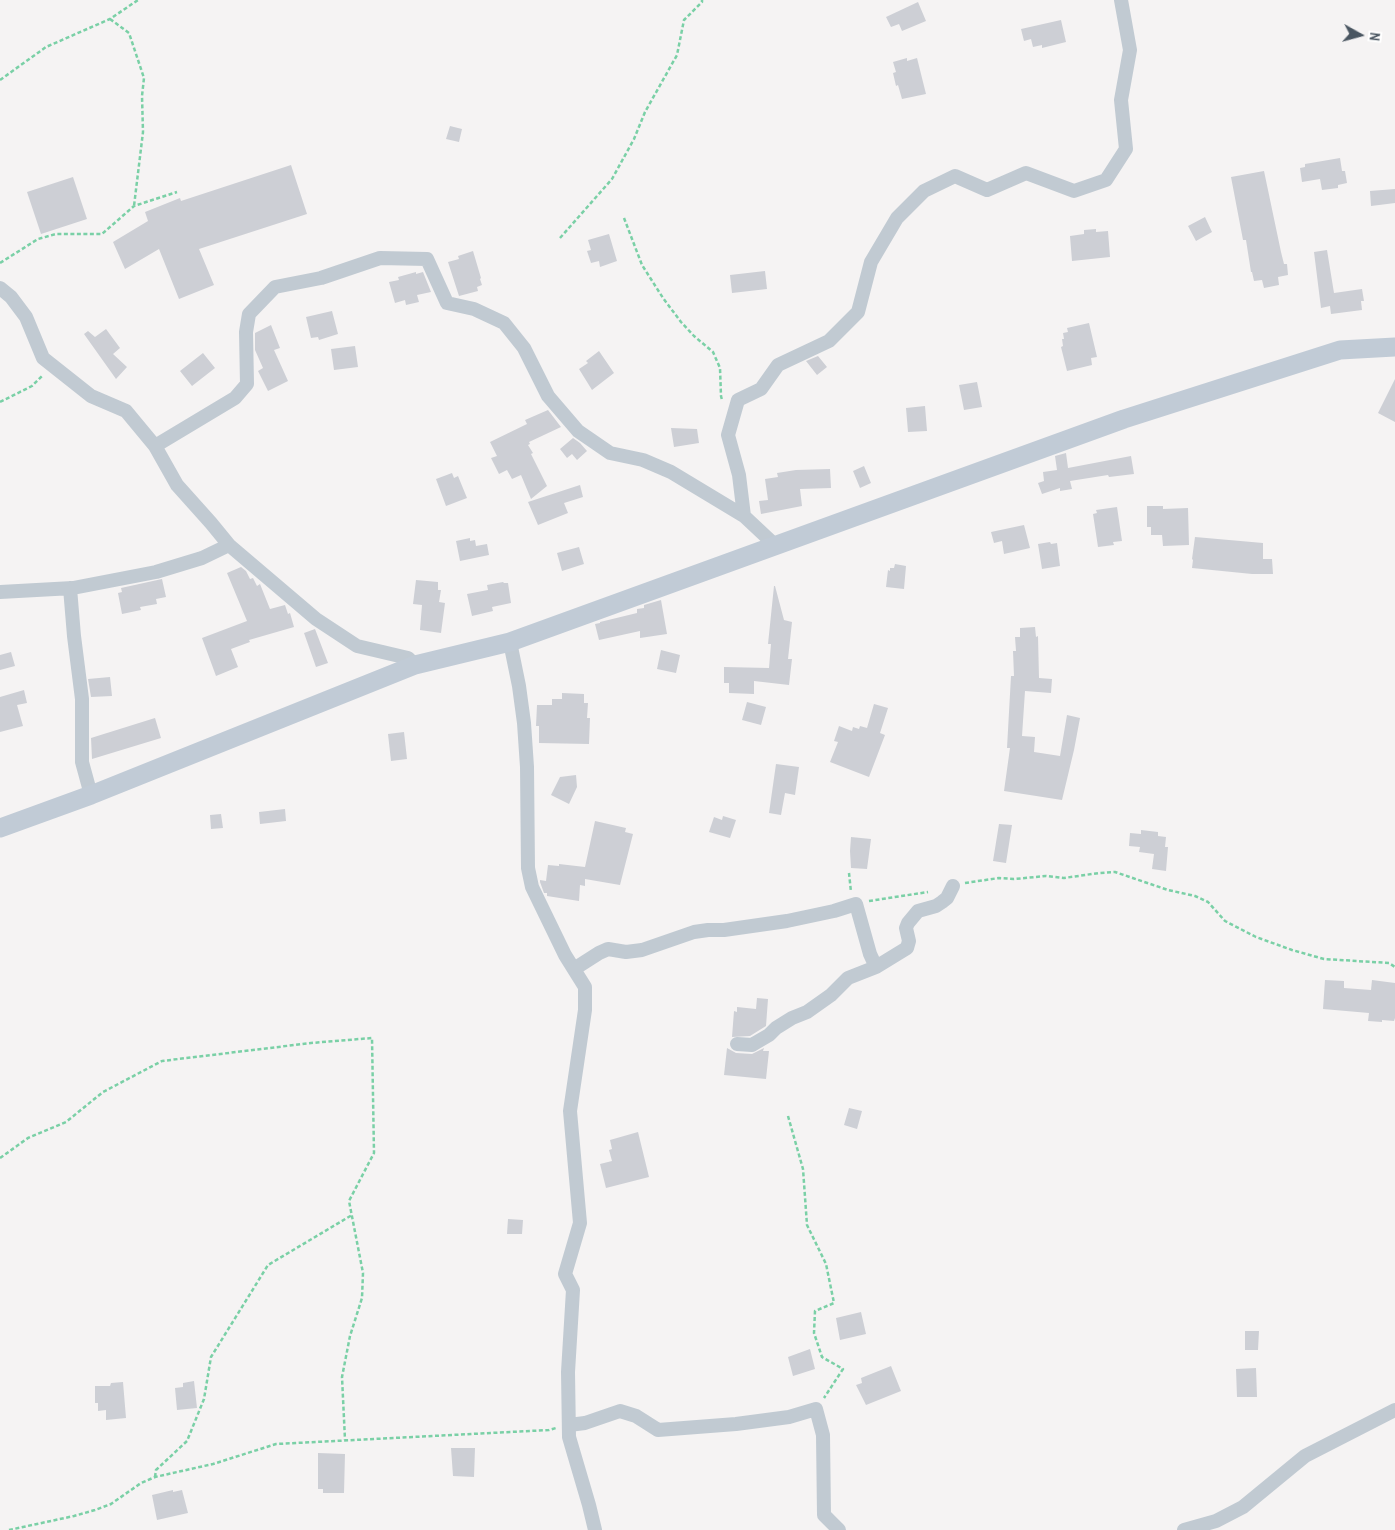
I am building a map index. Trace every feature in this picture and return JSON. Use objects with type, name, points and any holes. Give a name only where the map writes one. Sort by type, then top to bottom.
[{"type":"street","points":[[744,516],[739,475],[728,435],[738,400],[761,389],[778,365],[829,341],[858,312],[871,262],[897,218],[924,191],[955,176],[986,190],[1026,173],[1074,191],[1106,180],[1126,149],[1121,100],[1130,50],[1121,0]]},
{"type":"street","points":[[155,446],[235,398],[247,384],[246,332],[249,314],[275,287],[321,278],[380,258],[427,259],[446,303],[474,309],[504,323],[524,348],[548,396],[578,431],[610,453],[643,460],[671,472],[744,516],[776,546]]},
{"type":"street","points":[[0,288],[11,297],[26,317],[42,358],[91,396],[126,411],[155,446],[177,485],[212,523],[229,545],[316,619],[357,646],[408,658],[415,665]]},
{"type":"street","points":[[0,828],[90,795],[415,665],[510,642],[1115,422],[1340,350],[1395,347]]},
{"type":"street","points":[[0,592],[70,588],[156,572],[202,558],[229,545]]},
{"type":"street","points":[[70,588],[82,699],[82,762],[90,795]]},
{"type":"street","points":[[510,642],[524,723],[527,766],[528,868],[532,887],[585,987],[584,1010],[570,1111],[580,1223],[565,1274],[573,1290],[568,1372],[569,1437],[595,1530]]},
{"type":"street","points":[[737,1044],[752,1045],[792,1018],[807,1012],[831,995],[848,978],[876,967],[907,948],[909,941],[906,928],[911,918],[918,911],[936,906],[942,902],[952,886]]},
{"type":"street","points":[[574,969],[599,953],[608,950],[626,952],[642,950],[694,932],[724,930],[787,921],[834,911],[856,904],[870,954],[876,967]]},
{"type":"street","points":[[569,1425],[585,1423],[620,1411],[636,1416],[658,1430],[736,1424],[789,1417],[816,1409],[823,1435],[824,1515],[839,1530]]},
{"type":"street","points":[[1184,1530],[1216,1521],[1243,1507],[1305,1456],[1395,1410]]},
{"type":"path","points":[[0,80],[46,46],[110,19],[138,0]]},
{"type":"path","points":[[560,238],[612,179],[634,139],[645,112],[677,56],[684,20],[702,0]]},
{"type":"path","points":[[110,19],[129,34],[144,78],[142,96],[144,132],[134,206]]},
{"type":"path","points":[[0,263],[38,239],[56,234],[102,234],[134,206],[177,192]]},
{"type":"path","points":[[624,218],[642,265],[663,298],[681,322],[713,352],[720,368],[721,396],[732,422]]},
{"type":"path","points":[[0,402],[32,386],[52,366]]},
{"type":"path","points":[[849,873],[851,895],[853,902],[856,904],[999,878],[1014,879],[1046,876],[1064,878],[1114,872],[1168,890],[1195,896],[1208,902],[1225,921],[1292,950],[1324,959],[1389,963],[1395,967]]},
{"type":"path","points":[[0,1158],[28,1138],[66,1122],[102,1092],[162,1061],[311,1043],[372,1038],[374,1153],[349,1201],[363,1273],[362,1298],[350,1336],[342,1377],[345,1440]]},
{"type":"path","points":[[788,1116],[803,1169],[808,1225],[826,1264],[834,1303],[815,1311],[814,1334],[822,1356],[843,1369],[816,1409]]},
{"type":"path","points":[[155,1477],[156,1470],[187,1441],[204,1399],[211,1357],[268,1264],[352,1215]]},
{"type":"path","points":[[9,1530],[96,1510],[111,1504],[141,1483],[155,1477],[213,1464],[276,1444],[549,1430],[569,1425]]},
{"type":"building","points":[[918,2],[926,21],[902,31],[899,24],[891,27],[886,17]]},
{"type":"building","points":[[1061,20],[1066,42],[1042,48],[1042,45],[1033,47],[1031,39],[1024,41],[1021,29]]},
{"type":"building","points":[[907,58],[907,61],[917,58],[926,94],[902,99],[898,85],[896,86],[893,73],[896,72],[893,62]]},
{"type":"building","points":[[450,126],[462,129],[459,142],[446,139]]},
{"type":"building","points":[[1340,158],[1342,171],[1345,171],[1347,183],[1338,185],[1338,188],[1322,190],[1320,179],[1302,182],[1300,168],[1305,167],[1305,164]]},
{"type":"building","points":[[291,165],[307,214],[199,249],[214,285],[179,299],[159,249],[125,269],[113,242],[148,221],[145,212],[180,198],[181,201]]},
{"type":"building","points":[[1264,171],[1281,252],[1284,264],[1287,264],[1288,275],[1278,277],[1279,285],[1264,288],[1262,280],[1254,281],[1251,272],[1246,240],[1243,240],[1231,177]]},
{"type":"building","points":[[73,177],[87,219],[41,234],[27,192]]},
{"type":"building","points":[[1395,189],[1395,203],[1371,206],[1370,191]]},
{"type":"building","points":[[1205,217],[1212,232],[1196,241],[1188,226]]},
{"type":"building","points":[[1096,229],[1096,232],[1108,231],[1110,257],[1072,261],[1070,236],[1084,234],[1084,230]]},
{"type":"building","points":[[609,234],[617,261],[600,267],[599,261],[591,263],[587,251],[591,250],[588,240]]},
{"type":"building","points":[[1327,250],[1334,293],[1362,289],[1364,301],[1361,301],[1362,310],[1331,314],[1330,306],[1321,308],[1314,252]]},
{"type":"building","points":[[473,251],[482,285],[477,287],[478,291],[459,296],[448,262],[459,259],[458,256]]},
{"type":"building","points":[[765,271],[767,289],[732,293],[730,275]]},
{"type":"building","points":[[416,272],[416,274],[423,272],[431,292],[417,295],[419,302],[406,305],[405,300],[395,303],[389,282],[399,280],[398,277]]},
{"type":"building","points":[[332,311],[338,334],[319,340],[318,337],[311,338],[306,317]]},
{"type":"building","points":[[1089,323],[1097,357],[1091,358],[1092,365],[1067,371],[1061,347],[1063,346],[1062,339],[1064,339],[1063,333],[1068,332],[1067,328]]},
{"type":"building","points":[[271,325],[280,348],[274,350],[288,381],[268,391],[258,371],[263,368],[255,350],[255,333]]},
{"type":"building","points":[[106,329],[120,348],[113,354],[127,367],[116,379],[84,334],[88,331],[95,337]]},
{"type":"building","points":[[355,346],[358,367],[334,370],[331,349]]},
{"type":"building","points":[[599,351],[614,373],[592,390],[579,369],[588,363],[586,361]]},
{"type":"building","points":[[203,353],[215,368],[192,386],[180,371]]},
{"type":"building","points":[[818,356],[827,367],[817,375],[806,361]]},
{"type":"building","points":[[1395,379],[1395,422],[1378,413]]},
{"type":"building","points":[[977,382],[982,407],[964,410],[959,385]]},
{"type":"building","points":[[925,406],[927,431],[908,432],[906,408]]},
{"type":"building","points":[[548,410],[561,427],[529,442],[530,444],[528,445],[533,453],[531,454],[547,486],[531,499],[521,475],[512,479],[507,470],[499,474],[491,458],[497,456],[490,442],[527,424],[525,420]]},
{"type":"building","points":[[671,428],[697,429],[699,443],[674,447]]},
{"type":"building","points":[[573,438],[587,451],[577,460],[572,454],[567,458],[560,449]]},
{"type":"building","points":[[1066,453],[1068,468],[1131,456],[1134,474],[1109,477],[1108,475],[1070,481],[1072,489],[1060,491],[1060,488],[1042,494],[1038,483],[1044,481],[1043,472],[1057,470],[1055,456]]},
{"type":"building","points":[[864,466],[871,483],[860,488],[853,471]]},
{"type":"building","points":[[830,469],[831,488],[800,489],[802,506],[761,514],[759,501],[768,500],[765,479],[778,477],[777,473],[796,470]]},
{"type":"building","points":[[452,473],[454,478],[458,476],[467,498],[446,506],[436,479]]},
{"type":"building","points":[[580,485],[583,497],[564,503],[568,513],[538,525],[528,502]]},
{"type":"building","points":[[1147,506],[1163,506],[1163,509],[1188,508],[1189,545],[1163,546],[1162,535],[1151,535],[1151,527],[1147,527]]},
{"type":"building","points":[[1117,507],[1122,541],[1113,542],[1114,545],[1098,547],[1093,514],[1097,513],[1096,510]]},
{"type":"building","points":[[1024,525],[1030,548],[1004,554],[1002,541],[994,543],[991,532]]},
{"type":"building","points":[[1195,537],[1263,543],[1263,559],[1272,559],[1273,574],[1252,574],[1192,568]]},
{"type":"building","points":[[470,538],[470,541],[475,540],[476,546],[487,544],[489,555],[460,561],[456,541]]},
{"type":"building","points":[[1050,542],[1051,544],[1057,543],[1060,566],[1042,569],[1038,544]]},
{"type":"building","points":[[579,547],[584,564],[562,571],[557,553]]},
{"type":"building","points":[[895,564],[906,566],[904,589],[886,587],[888,570],[890,571],[890,568],[894,568]]},
{"type":"building","points":[[241,567],[246,571],[250,579],[253,578],[257,586],[260,584],[270,609],[285,605],[288,614],[290,613],[294,627],[249,640],[250,642],[231,649],[238,667],[216,676],[202,638],[247,621],[227,573]]},
{"type":"building","points":[[162,579],[166,597],[156,599],[157,604],[140,607],[141,610],[122,614],[118,593],[122,592],[121,588]]},
{"type":"building","points":[[416,580],[438,582],[438,590],[441,590],[439,602],[445,603],[441,633],[420,630],[422,605],[413,604]]},
{"type":"building","points":[[508,583],[511,603],[492,607],[493,611],[472,616],[467,594],[488,590],[487,585]]},
{"type":"building","points":[[774,586],[784,620],[792,622],[788,659],[792,659],[789,685],[754,681],[754,694],[729,693],[729,683],[724,683],[724,667],[769,668],[771,644],[768,644]]},
{"type":"building","points":[[661,600],[667,634],[640,638],[640,631],[599,640],[595,624],[637,613],[637,609],[644,608],[644,605]]},
{"type":"building","points":[[1035,627],[1036,637],[1038,636],[1039,678],[1052,679],[1051,693],[1025,691],[1022,736],[1035,737],[1034,752],[1060,756],[1067,715],[1080,718],[1062,800],[1004,791],[1010,748],[1007,748],[1011,676],[1014,676],[1013,651],[1016,651],[1015,637],[1020,637],[1020,628]]},
{"type":"building","points":[[315,629],[328,663],[316,667],[304,633]]},
{"type":"building","points":[[661,650],[680,655],[676,673],[657,669]]},
{"type":"building","points":[[11,652],[15,666],[0,670],[0,655]]},
{"type":"building","points":[[110,677],[112,696],[91,697],[88,679]]},
{"type":"building","points":[[24,690],[27,703],[17,705],[23,726],[0,732],[0,697]]},
{"type":"building","points":[[562,693],[584,694],[584,703],[588,703],[587,718],[590,718],[589,744],[539,743],[539,726],[536,726],[537,705],[552,705],[552,699],[562,699]]},
{"type":"building","points":[[747,702],[766,707],[761,725],[742,720]]},
{"type":"building","points":[[874,704],[888,708],[880,733],[885,735],[869,777],[830,762],[838,742],[834,741],[839,726],[852,731],[853,727],[859,729],[860,726],[867,728]]},
{"type":"building","points":[[155,718],[161,738],[92,759],[91,738]]},
{"type":"building","points":[[404,732],[407,759],[391,761],[388,734]]},
{"type":"building","points":[[776,764],[799,767],[795,795],[785,793],[781,815],[769,813]]},
{"type":"building","points":[[576,775],[577,787],[569,804],[551,795],[560,777]]},
{"type":"building","points":[[285,809],[286,821],[260,824],[259,812]]},
{"type":"building","points":[[221,814],[223,828],[211,829],[210,815]]},
{"type":"building","points":[[723,816],[736,820],[730,838],[709,832],[714,817],[722,820]]},
{"type":"building","points":[[595,821],[626,828],[625,832],[633,834],[620,885],[585,879],[585,886],[580,885],[579,901],[547,896],[547,893],[544,893],[540,880],[546,881],[548,865],[559,866],[559,864],[585,867]]},
{"type":"building","points":[[999,824],[1012,825],[1006,863],[993,861]]},
{"type":"building","points":[[1141,830],[1158,832],[1158,836],[1166,837],[1165,847],[1168,847],[1166,871],[1152,869],[1154,854],[1139,852],[1140,847],[1129,846],[1130,833],[1141,834]]},
{"type":"building","points":[[851,837],[871,839],[867,869],[851,868]]},
{"type":"building","points":[[1325,980],[1344,981],[1344,988],[1371,990],[1372,980],[1395,983],[1394,1021],[1368,1021],[1369,1013],[1323,1009]]},
{"type":"building","points":[[757,998],[768,999],[766,1026],[750,1036],[732,1037],[734,1011],[737,1012],[737,1007],[756,1009]]},
{"type":"building","points":[[727,1048],[736,1053],[752,1054],[764,1048],[763,1051],[769,1051],[766,1079],[724,1075]]},
{"type":"building","points":[[849,1108],[862,1111],[857,1129],[844,1125]]},
{"type":"building","points":[[638,1132],[649,1177],[606,1188],[600,1164],[612,1161],[609,1150],[612,1149],[610,1140]]},
{"type":"building","points":[[508,1219],[523,1220],[522,1234],[507,1234]]},
{"type":"building","points":[[861,1312],[866,1334],[840,1340],[836,1318]]},
{"type":"building","points":[[1245,1331],[1259,1331],[1258,1350],[1245,1350]]},
{"type":"building","points":[[810,1349],[815,1369],[793,1376],[788,1357]]},
{"type":"building","points":[[891,1366],[901,1391],[866,1405],[856,1385],[862,1383],[861,1378]]},
{"type":"building","points":[[1256,1368],[1257,1397],[1237,1397],[1236,1369]]},
{"type":"building","points":[[194,1381],[197,1408],[177,1410],[175,1388],[183,1387],[183,1383]]},
{"type":"building","points":[[123,1382],[126,1418],[106,1420],[106,1410],[98,1411],[98,1403],[95,1403],[95,1386],[110,1386],[111,1383]]},
{"type":"building","points":[[451,1448],[475,1448],[474,1477],[453,1476]]},
{"type":"building","points":[[318,1453],[345,1454],[344,1493],[323,1493],[323,1489],[318,1489]]},
{"type":"building","points":[[173,1490],[173,1492],[182,1490],[188,1513],[157,1520],[152,1495]]}]
